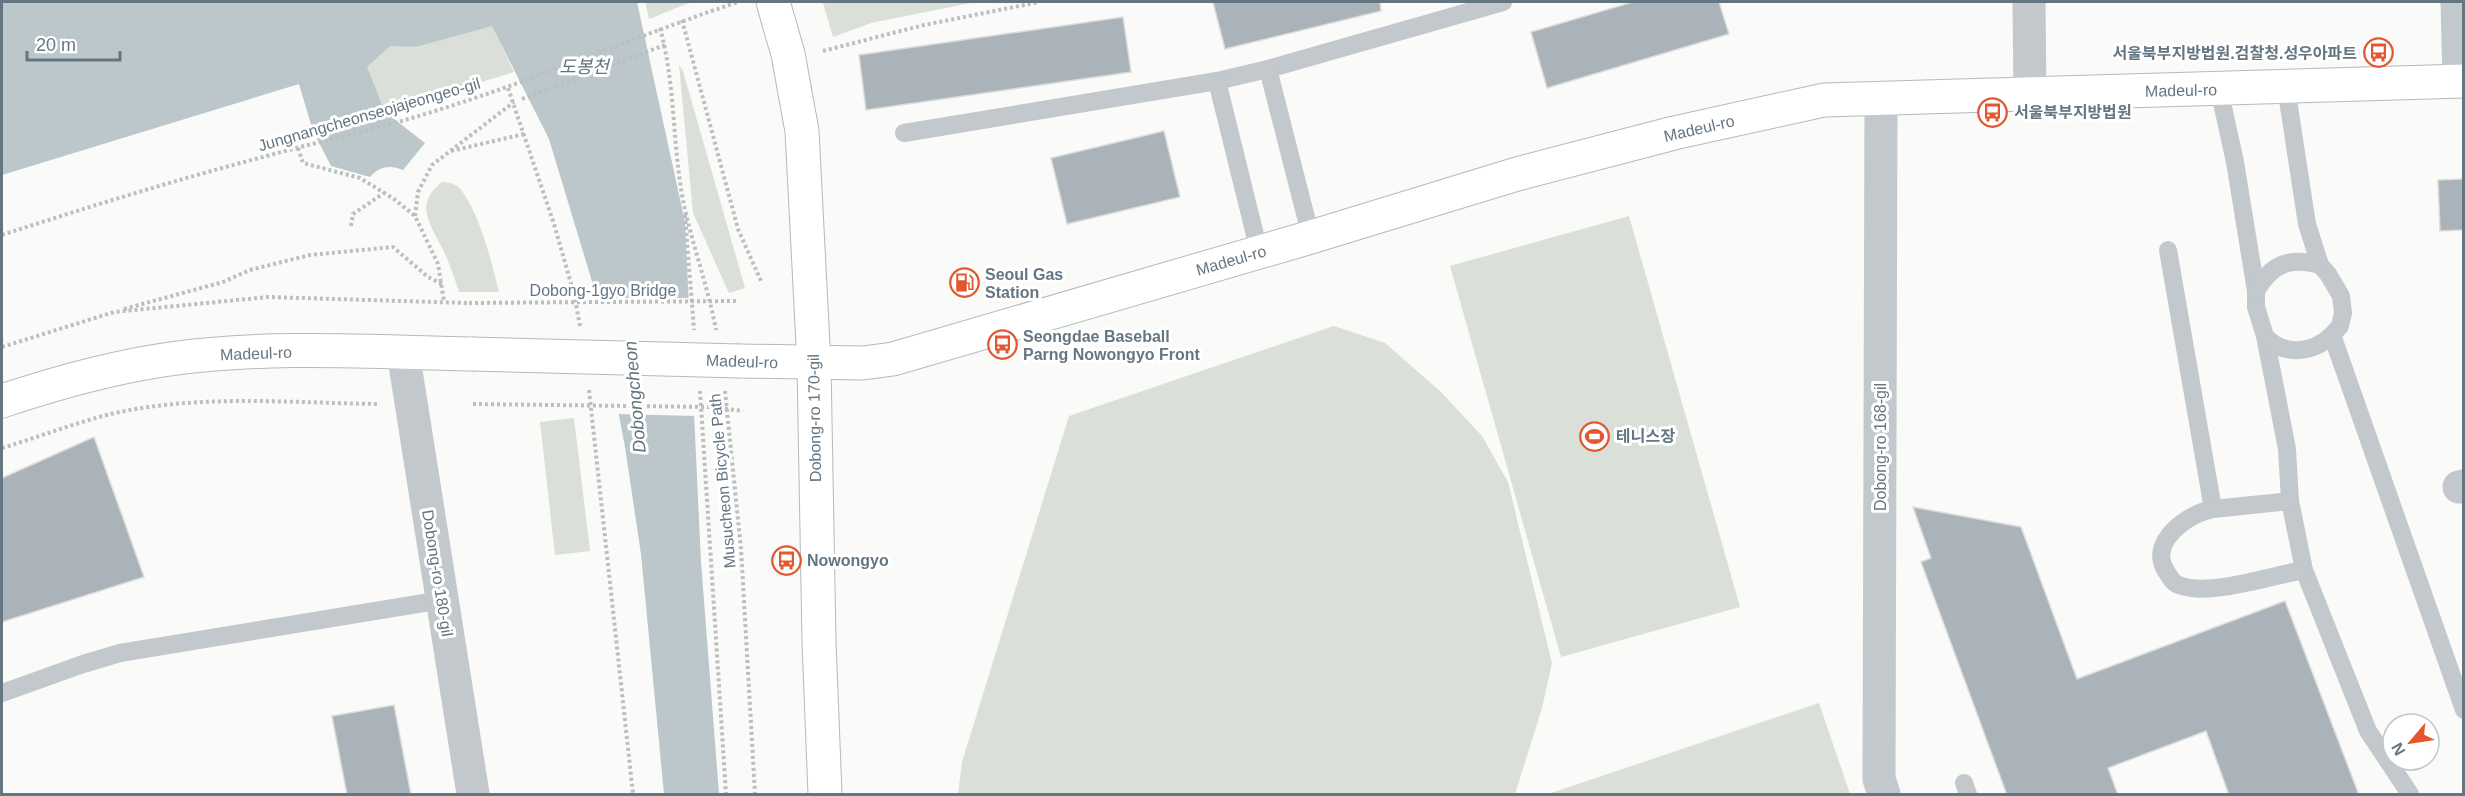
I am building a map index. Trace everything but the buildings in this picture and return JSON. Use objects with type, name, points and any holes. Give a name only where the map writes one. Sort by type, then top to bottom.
[{"type":"street","name":"Dobong-ro 170-gil","points":[[773,2],[785,43],[802,131],[814,363],[819,642],[825,795]]},
{"type":"street","points":[[2029,2],[2030,94]]},
{"type":"street","name":"Madeul-ro","points":[[2,401],[87,376],[170,359],[232,353],[472,354],[732,372],[814,363],[863,363],[892,358],[1311,237],[1517,174],[1674,133],[1824,100],[2461,81],[2457,2]]},
{"type":"street","name":"Dobong-ro 168-gil","points":[[1881,98],[1879,779],[1884,795]]},
{"type":"street","name":"Dobong-ro 180-gil","points":[[403,352],[473,795]]},
{"type":"lane","points":[[904,133],[1217,81],[1268,69],[1503,2]]},
{"type":"lane","points":[[1268,69],[1311,237]]},
{"type":"lane","points":[[1217,81],[1259,251]]},
{"type":"lane","points":[[2286,87],[2307,224],[2320,266]]},
{"type":"lane","points":[[2219,89],[2235,162],[2256,291],[2256,307],[2265,336],[2287,448],[2290,501],[2304,570],[2368,731],[2410,795]]},
{"type":"lane","points":[[2168,250],[2214,509]]},
{"type":"lane","points":[[2256,291],[2262,281],[2275,269],[2289,262],[2301,260],[2320,266],[2328,274],[2341,296],[2340,326],[2326,341],[2302,351],[2279,348],[2265,336]]},
{"type":"lane","points":[[2332,335],[2458,678],[2463,710]]},
{"type":"lane","points":[[2290,501],[2202,511],[2173,529],[2162,547],[2162,566],[2174,584],[2185,588],[2206,588],[2304,570]]},
{"type":"lane","points":[[2,693],[120,653],[442,600]]},
{"type":"path","name":"Jungnangcheonseojajeongeo-gil","points":[[2,235],[96,205],[421,115],[508,88],[660,28],[738,2]]},
{"type":"path","points":[[823,51],[946,20],[1038,2]]},
{"type":"path","points":[[682,20],[738,229],[761,281]]},
{"type":"path","points":[[660,28],[665,45],[684,204],[695,332]]},
{"type":"path","points":[[522,99],[665,45]]},
{"type":"path","points":[[508,88],[564,258],[581,333]]},
{"type":"path","points":[[415,216],[418,192],[432,165],[514,102]]},
{"type":"path","points":[[450,151],[524,134]]},
{"type":"path","points":[[298,148],[303,163],[360,178],[415,216],[438,264],[444,302]]},
{"type":"path","points":[[351,226],[353,214],[384,193]]},
{"type":"path","points":[[684,204],[710,293],[717,339]]},
{"type":"path","points":[[2,347],[114,312],[223,282],[250,270],[310,255],[393,247],[428,277],[442,284]]},
{"type":"path","name":"Dobong-1gyo Bridge","points":[[114,312],[268,297],[469,303],[737,301]]},
{"type":"path","name":"Musucheon Bicycle Path","points":[[732,372],[755,795]]},
{"type":"path","points":[[699,379],[726,795]]},
{"type":"path","points":[[588,386],[633,795]]},
{"type":"path","points":[[2,448],[114,413],[206,401],[387,404]]},
{"type":"path","points":[[473,404],[711,407],[743,411]]},
{"type":"shaded area","points":[[645,2],[691,2],[649,19]]},
{"type":"shaded area","points":[[976,2],[871,23],[833,37],[823,3]]},
{"type":"shaded area","points":[[492,25],[514,72],[385,112],[366,67],[390,45],[416,47]]},
{"type":"shaded area","points":[[679,65],[683,71],[745,288],[729,293],[693,213]]},
{"type":"shaded area","points":[[442,182],[458,187],[469,202],[485,240],[499,292],[459,292],[426,212],[429,197]]},
{"type":"shaded area","name":"테니스장","points":[[1629,216],[1740,607],[1561,657],[1450,266]]},
{"type":"shaded area","points":[[1334,326],[1385,343],[1441,392],[1482,436],[1508,482],[1552,663],[1542,708],[1515,794],[958,794],[962,762],[1069,416]]},
{"type":"shaded area","points":[[574,418],[590,551],[555,555],[540,422]]},
{"type":"shaded area","points":[[1819,703],[1850,794],[1548,794]]},
{"type":"water","points":[[2,2],[637,2],[685,222],[701,562],[719,794],[664,794],[641,554],[625,447],[597,298],[549,139],[492,26],[416,47],[390,46],[367,67],[385,112],[425,143],[403,170],[394,167],[385,168],[370,177],[331,166],[313,131],[299,84],[2,175]]},
{"type":"pier","points":[[593,298],[691,298],[697,416],[616,414]]},
{"type":"place","name":"서울북부지방법원.검찰청.성우아파트","points":[[2378,53]]},
{"type":"place","name":"서울북부지방법원","points":[[1993,112]]},
{"type":"place","name":"Seoul Gas Station","points":[[964,283]]},
{"type":"place","name":"Seongdae Baseball Parng Nowongyo Front","points":[[1002,345]]},
{"type":"place","name":"테니스장","points":[[1595,436]]},
{"type":"place","name":"Nowongyo","points":[[786,560]]},
{"type":"water label","name":"도봉천","points":[[584,67]]},
{"type":"water label","name":"Dobongcheon","points":[[635,397]]}]
